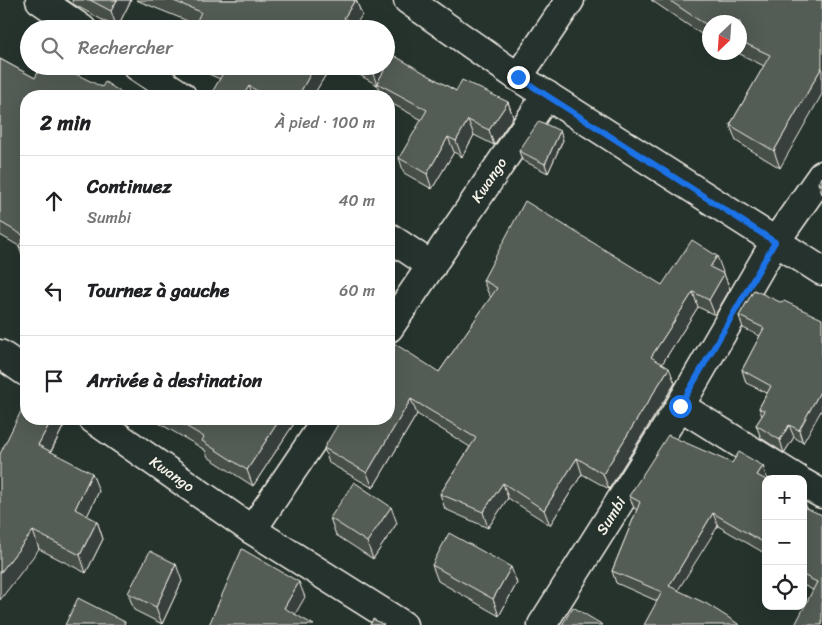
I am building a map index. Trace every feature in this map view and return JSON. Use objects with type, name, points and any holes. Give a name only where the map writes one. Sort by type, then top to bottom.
[{"type":"street","points":[[40,0],[69,20]]},
{"type":"street","points":[[408,0],[518,77],[822,271]]},
{"type":"street","points":[[518,77],[570,0]]},
{"type":"street","points":[[150,75],[173,90]]},
{"type":"street","name":"Kwango","points":[[395,319],[547,95]]},
{"type":"street","name":"Sumbi","points":[[542,625],[680,406],[775,242],[822,175]]},
{"type":"street","points":[[395,241],[432,266]]},
{"type":"street","points":[[0,354],[20,368]]},
{"type":"street","points":[[680,406],[791,475]]},
{"type":"street","name":"Kwango","points":[[102,425],[252,530],[403,625]]},
{"type":"street","points":[[252,530],[324,425]]},
{"type":"street","points":[[807,485],[822,494]]},
{"type":"building","points":[[90,0],[117,0],[111,11]]},
{"type":"building","points":[[171,0],[355,0],[344,18],[347,20],[197,20],[201,12]]},
{"type":"building","points":[[669,0],[822,0],[822,67],[774,151],[730,125],[770,55],[747,44],[747,15],[702,15],[702,22]]},
{"type":"building","points":[[395,56],[456,91],[462,80],[508,102],[489,130],[468,120],[456,141],[448,137],[427,174],[399,158],[427,110],[395,93],[395,90],[390,90],[377,83],[382,75],[395,75]]},
{"type":"building","points":[[0,59],[20,70],[20,75],[29,75],[35,78],[36,75],[78,75],[102,87],[105,82],[118,90],[20,90],[20,234],[0,222]]},
{"type":"building","points":[[222,75],[310,75],[301,90],[256,90],[249,86],[247,90],[213,90]]},
{"type":"building","points":[[539,121],[560,131],[545,164],[519,151]]},
{"type":"building","points":[[822,177],[822,185],[818,183]]},
{"type":"building","points":[[525,201],[662,285],[692,240],[717,256],[710,267],[724,274],[709,300],[693,292],[651,357],[669,368],[603,474],[577,458],[544,510],[503,483],[483,512],[440,494],[476,438],[411,399],[367,473],[324,448],[337,425],[395,425],[395,344],[439,372],[497,288],[483,280]]},
{"type":"building","points":[[754,290],[780,302],[784,301],[822,319],[822,388],[799,430],[789,425],[780,440],[756,425],[765,411],[759,408],[771,386],[742,370],[764,328],[739,316]]},
{"type":"building","points":[[20,413],[20,425],[49,425],[38,445],[92,473],[75,509],[97,521],[80,555],[33,531],[0,573],[0,454]]},
{"type":"building","points":[[184,425],[276,425],[247,470],[202,441],[204,437]]},
{"type":"building","points":[[668,435],[732,463],[739,452],[763,466],[757,475],[762,478],[762,542],[713,513],[669,586],[707,604],[740,625],[644,625],[662,592],[612,571],[640,502],[629,496]]},
{"type":"building","points":[[354,482],[391,507],[367,542],[330,518]]},
{"type":"building","points":[[807,509],[822,515],[822,625],[795,625],[803,610],[807,610],[807,602],[817,582],[807,577]]},
{"type":"building","points":[[449,533],[511,567],[493,599],[432,565]]},
{"type":"building","points":[[242,549],[299,582],[284,608],[314,625],[209,625]]},
{"type":"building","points":[[150,551],[176,564],[156,607],[128,593]]},
{"type":"building","points":[[78,598],[125,622],[124,625],[65,625]]},
{"type":"building","points":[[573,607],[603,625],[562,625]]},
{"type":"building","points":[[373,619],[384,625],[370,625]]},
{"type":"route","points":[[518,77],[775,242],[680,406]]}]
